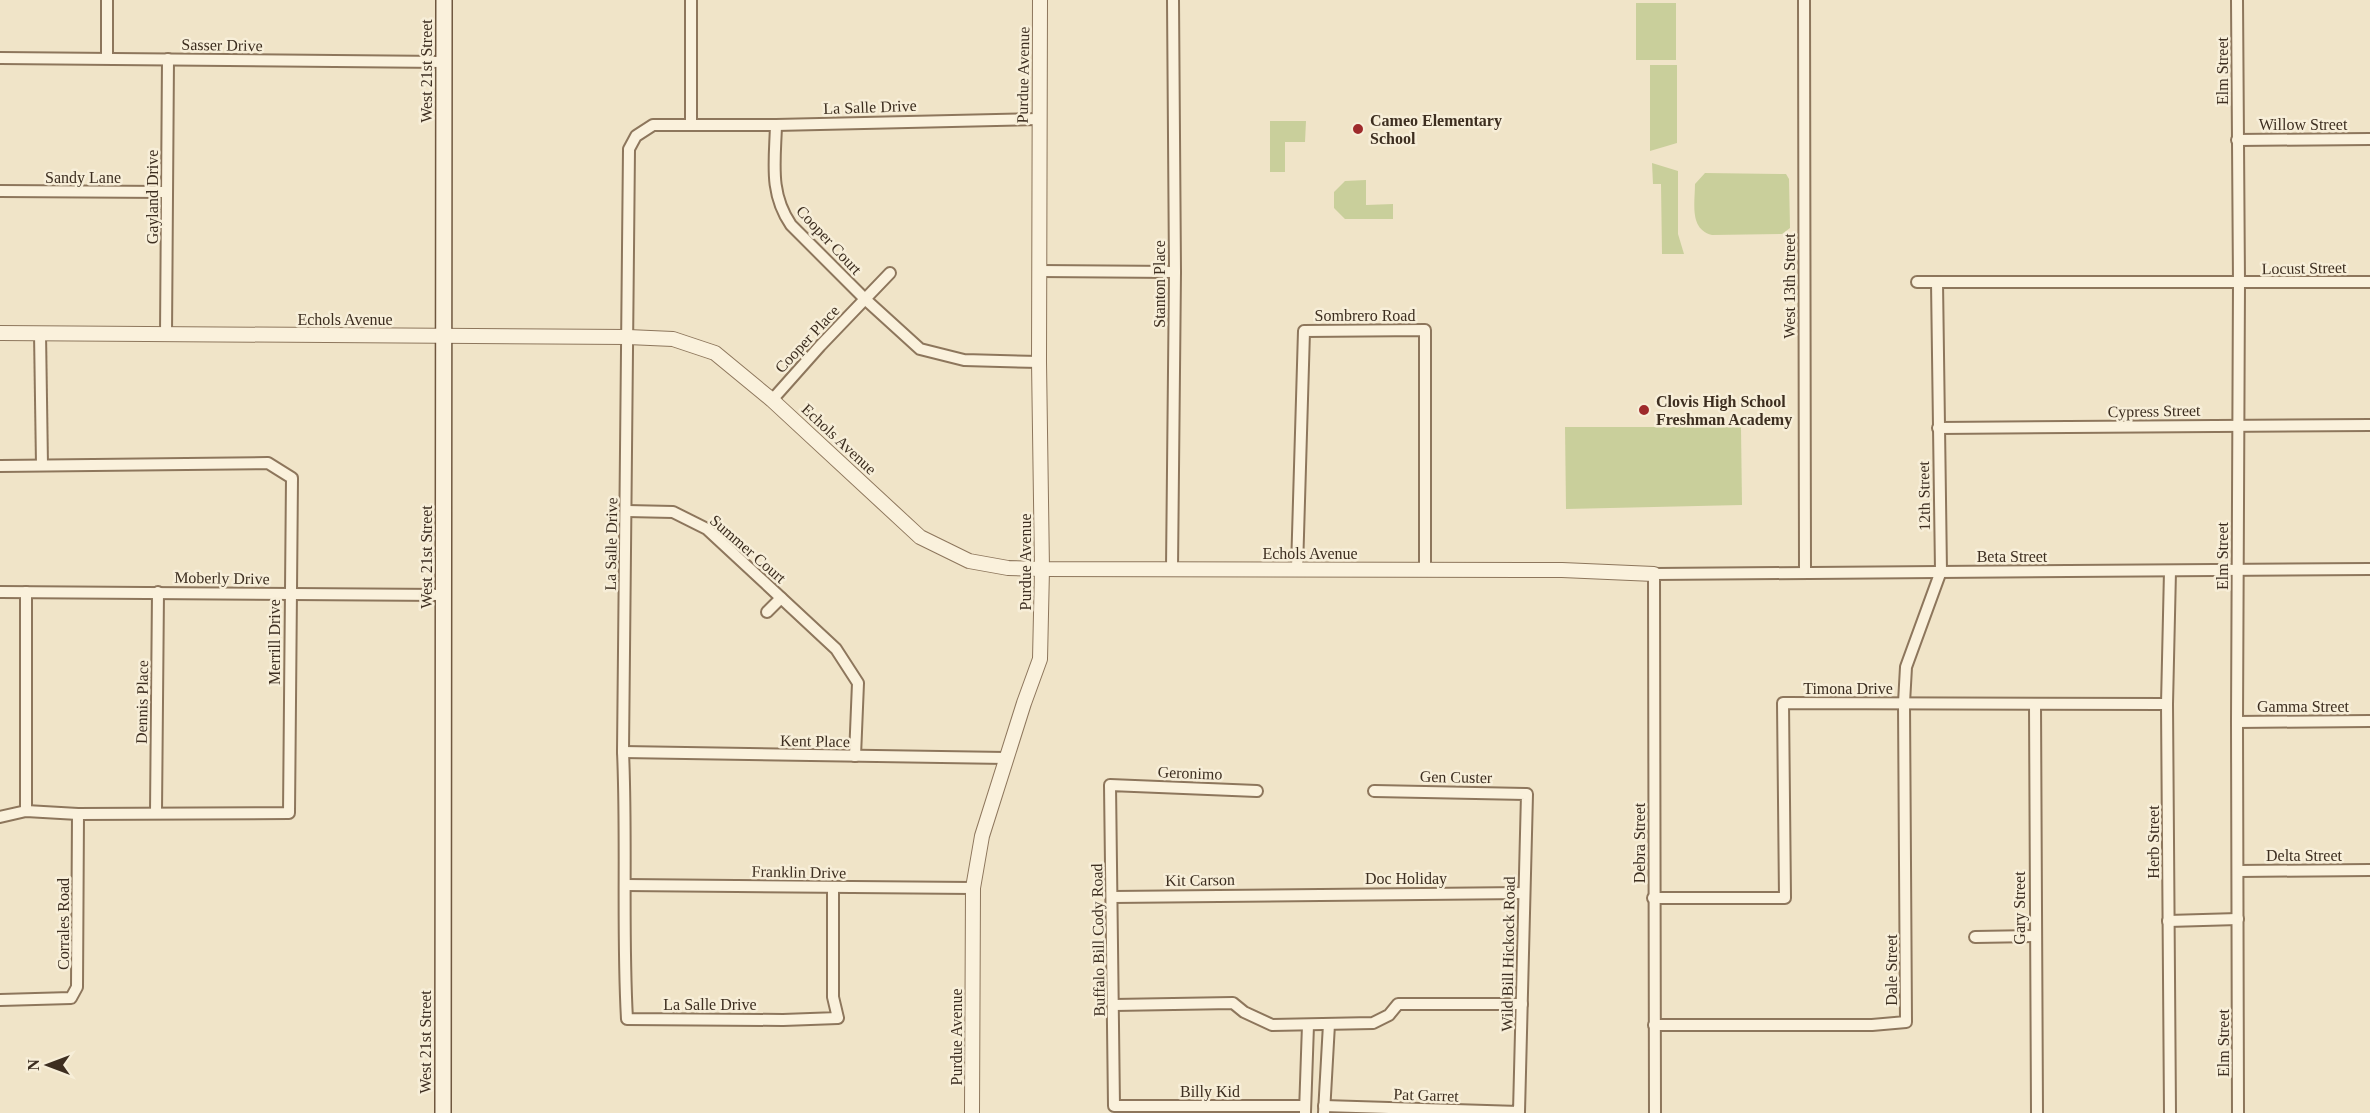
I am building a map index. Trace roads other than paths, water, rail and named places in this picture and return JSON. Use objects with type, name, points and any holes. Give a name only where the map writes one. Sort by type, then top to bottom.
[{"type":"main road","name":"West 21st Street","points":[[443,1113],[444,0]]},
{"type":"street","points":[[107,0],[107,58]]},
{"type":"street","points":[[691,0],[691,125]]},
{"type":"street","name":"Purdue Avenue","points":[[972,1113],[973,888],[982,836],[1040,659],[1042,569],[1039,362],[1040,0]]},
{"type":"street","name":"Stanton Place","points":[[1172,569],[1175,272],[1173,0]]},
{"type":"street","name":"West 13th Street","points":[[1804,0],[1805,572]]},
{"type":"street","name":"Elm Street","points":[[2237,0],[2238,1113]]},
{"type":"street","name":"Sasser Drive","points":[[0,58],[443,63]]},
{"type":"street","name":"Gayland Drive","points":[[166,335],[168,59]]},
{"type":"street","name":"La Salle Drive","points":[[833,888],[833,997],[838,1018],[627,1019],[626,818],[623,752],[629,149],[636,136],[653,125],[776,125],[1039,119]]},
{"type":"street","name":"Cooper Court","points":[[776,125],[775,189],[783,214],[790,225],[920,349],[964,360],[1039,362]]},
{"type":"street","name":"Willow Street","points":[[2237,140],[2370,139]]},
{"type":"street","name":"Sandy Lane","points":[[0,191],[166,192]]},
{"type":"street","points":[[1039,271],[1175,272]]},
{"type":"street","name":"Cooper Court","points":[[865,299],[890,273]]},
{"type":"street","name":"Locust Street","points":[[1917,282],[2239,284],[2370,282]]},
{"type":"street","name":"12th Street","points":[[1904,703],[1906,667],[1941,571],[1937,282]]},
{"type":"street","name":"Cooper Place","points":[[772,400],[865,299]]},
{"type":"street","name":"Sombrero Road","points":[[1297,569],[1304,331],[1425,330],[1425,570]]},
{"type":"street","name":"Echols Avenue","points":[[0,333],[444,335],[673,339],[715,353],[772,400],[920,537],[969,561],[1008,568],[1042,569],[1562,570],[1654,574]]},
{"type":"street","points":[[40,333],[42,465]]},
{"type":"street","name":"Cypress Street","points":[[1938,429],[2370,425]]},
{"type":"street","name":"Merrill Drive","points":[[0,466],[268,463],[291,478],[289,813],[78,814],[26,811],[0,817]]},
{"type":"street","name":"Summer Court","points":[[627,511],[673,512],[707,529],[836,649],[858,683],[855,756]]},
{"type":"street","name":"Beta Street","points":[[1654,574],[2370,569]]},
{"type":"street","name":"Herb Street","points":[[2170,571],[2167,704],[2170,1113]]},
{"type":"street","name":"Debra Street","points":[[1654,574],[1655,1113]]},
{"type":"street","name":"Moberly Drive","points":[[0,592],[444,595]]},
{"type":"street","points":[[26,592],[26,811]]},
{"type":"street","name":"Dennis Place","points":[[156,812],[158,592]]},
{"type":"street","name":"Summer Court","points":[[767,612],[781,598]]},
{"type":"street","name":"Dale Street","points":[[1654,1025],[1872,1025],[1906,1022],[1904,703]]},
{"type":"street","name":"Timona Drive","points":[[1653,898],[1785,898],[1784,704],[2167,704]]},
{"type":"street","name":"Gary Street","points":[[2035,704],[2034,936],[2037,1113]]},
{"type":"street","name":"Gamma Street","points":[[2237,722],[2370,721]]},
{"type":"street","name":"Kent Place","points":[[623,752],[1006,759]]},
{"type":"street","name":"Buffalo Bill Cody Road","points":[[1114,1106],[1110,785],[1122,786]]},
{"type":"street","name":"Geronimo","points":[[1122,786],[1257,791]]},
{"type":"street","name":"Gen Custer","points":[[1374,790],[1527,794],[1526,804]]},
{"type":"street","name":"Wild Bill Hickock Road","points":[[1519,1105],[1526,804]]},
{"type":"street","name":"Corrales Road","points":[[0,1000],[71,998],[77,987],[78,814]]},
{"type":"street","name":"Delta Street","points":[[2238,871],[2370,870]]},
{"type":"street","name":"Franklin Drive","points":[[625,885],[973,888]]},
{"type":"street","name":"Doc Holiday","points":[[1288,894],[1524,893]]},
{"type":"street","name":"Kit Carson","points":[[1112,897],[1288,894]]},
{"type":"street","points":[[2168,921],[2238,919]]},
{"type":"street","points":[[1975,937],[2034,936]]},
{"type":"street","points":[[1114,1005],[1233,1003],[1244,1012],[1272,1025],[1308,1025],[1372,1023],[1389,1016],[1398,1004],[1522,1004]]},
{"type":"street","points":[[1324,1110],[1329,1024]]},
{"type":"street","points":[[1305,1110],[1308,1025]]},
{"type":"street","name":"Pat Garret","points":[[1324,1110],[1519,1112],[1519,1105]]},
{"type":"street","name":"Billy Kid","points":[[1114,1106],[1305,1110]]},
{"type":"place","name":"Cameo Elementary School","points":[[1358,129]]},
{"type":"place","name":"Clovis High School Freshman Academy","points":[[1644,410]]}]
